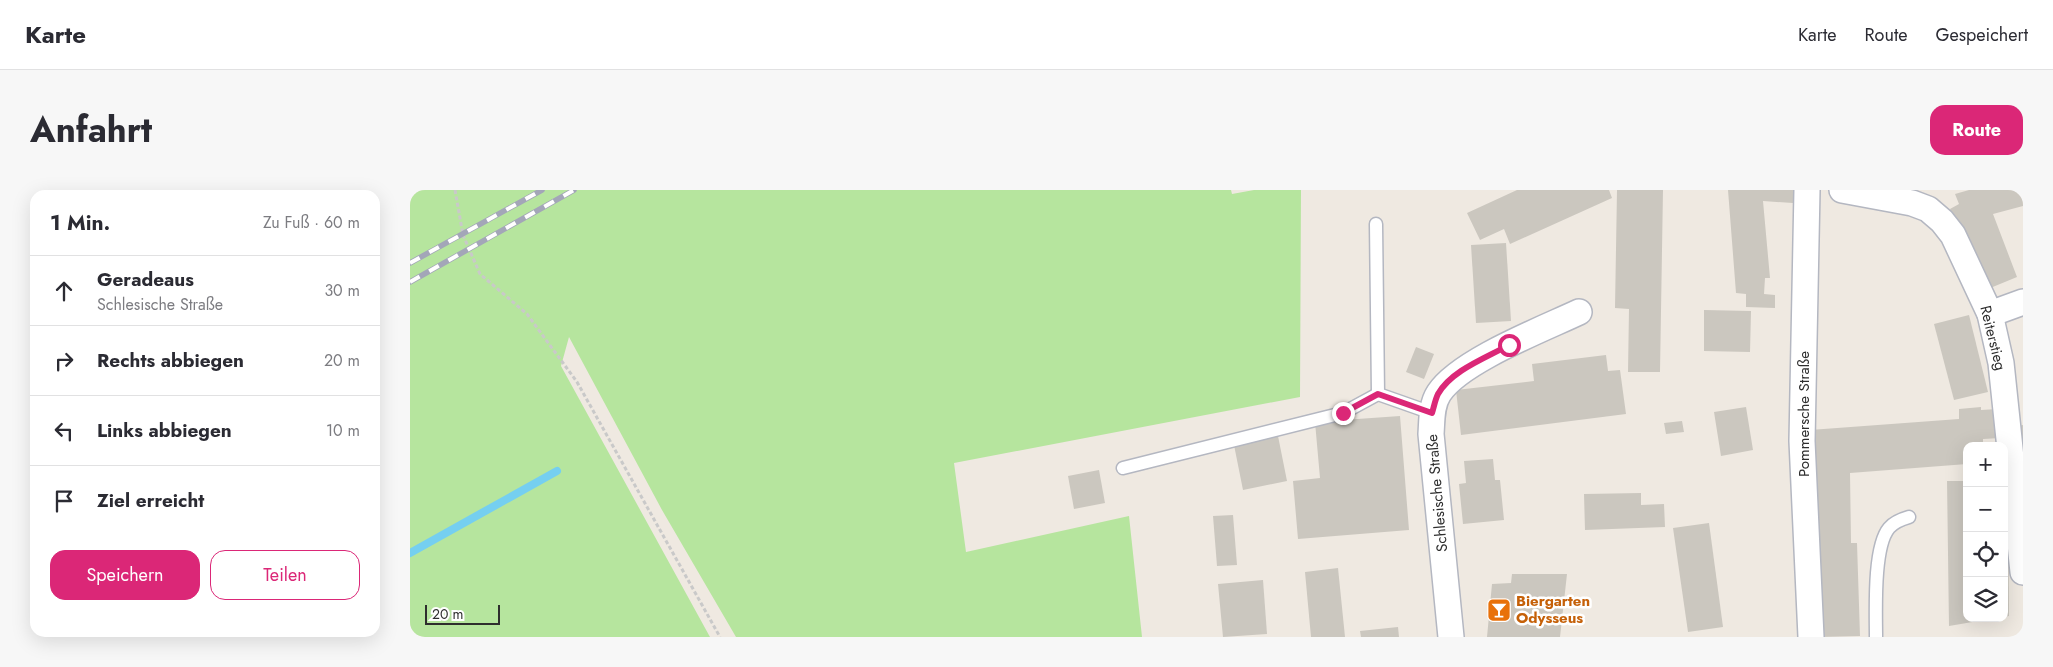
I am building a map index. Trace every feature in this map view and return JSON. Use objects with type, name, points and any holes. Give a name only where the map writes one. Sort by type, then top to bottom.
[{"type":"street","name":"Pommersche Straße","points":[[1807,190],[1802,441],[1811,637]]},
{"type":"street","name":"Reiterstieg","points":[[1842,190],[1912,203],[1928,209],[1942,221],[1953,235],[1990,314],[2001,363],[2023,572]]},
{"type":"street","points":[[1990,314],[2023,302]]},
{"type":"street","name":"Schlesische Straße","points":[[1451,637],[1431,434],[1432,413],[1438,395],[1459,372],[1509,345],[1579,312]]},
{"type":"lane","points":[[1376,224],[1378,394]]},
{"type":"lane","points":[[1123,468],[1343,413],[1378,394],[1432,413]]},
{"type":"lane","points":[[1876,637],[1875,590],[1883,539],[1889,528],[1899,520],[1909,517]]},
{"type":"path","points":[[455,190],[463,235],[480,274],[526,314],[577,382],[720,637]]},
{"type":"green space","points":[[410,190],[1231,190],[1232,194],[1254,190],[1301,190],[1300,397],[954,463],[966,552],[1129,516],[1142,637],[736,637],[662,510],[569,337],[561,366],[710,637],[410,637]]},
{"type":"building","points":[[1517,190],[1609,190],[1612,198],[1510,244],[1504,229],[1480,240],[1467,213]]},
{"type":"building","points":[[1617,190],[1663,190],[1660,372],[1628,372],[1629,309],[1615,308]]},
{"type":"building","points":[[1728,190],[1793,190],[1793,203],[1763,201],[1770,278],[1765,278],[1764,294],[1775,295],[1775,308],[1746,307],[1746,294],[1736,293]]},
{"type":"building","points":[[1969,190],[2023,190],[2023,206],[1993,214],[2017,277],[1983,291],[1950,209],[1959,204],[1955,194]]},
{"type":"building","points":[[1506,243],[1511,321],[1476,323],[1471,245]]},
{"type":"building","points":[[1704,310],[1751,311],[1750,352],[1704,351]]},
{"type":"building","points":[[1969,315],[1988,392],[1954,400],[1934,324]]},
{"type":"building","points":[[1416,347],[1434,354],[1424,379],[1406,372]]},
{"type":"building","points":[[1606,355],[1608,371],[1620,370],[1626,414],[1461,435],[1456,390],[1534,381],[1532,364]]},
{"type":"building","points":[[1746,407],[1753,450],[1721,456],[1714,412]]},
{"type":"building","points":[[1981,407],[1981,410],[1998,409],[2000,438],[1983,439],[1983,442],[1963,442],[1963,464],[1850,473],[1851,543],[1857,543],[1860,636],[1818,637],[1810,430],[1959,419],[1959,409]]},
{"type":"building","points":[[1400,416],[1409,530],[1298,539],[1293,481],[1320,478],[1315,422]]},
{"type":"building","points":[[1682,421],[1684,432],[1666,434],[1664,423]]},
{"type":"building","points":[[2023,425],[2023,482],[2016,426]]},
{"type":"building","points":[[1278,436],[1287,481],[1243,490],[1234,445]]},
{"type":"building","points":[[1493,459],[1495,480],[1500,480],[1504,520],[1463,524],[1459,484],[1466,483],[1464,461]]},
{"type":"building","points":[[1099,470],[1105,503],[1074,509],[1068,476]]},
{"type":"building","points":[[1947,481],[1963,481],[1963,622],[1972,622],[1949,626]]},
{"type":"building","points":[[2008,481],[2009,616],[2008,616]]},
{"type":"building","points":[[1641,493],[1641,505],[1664,504],[1665,527],[1585,530],[1584,494]]},
{"type":"building","points":[[1233,515],[1237,565],[1217,566],[1213,516]]},
{"type":"building","points":[[1709,523],[1723,627],[1688,632],[1673,528]]},
{"type":"building","points":[[1338,568],[1345,637],[1311,637],[1305,572]]},
{"type":"building","points":[[1512,574],[1567,574],[1560,637],[1487,637],[1492,584],[1511,583]]},
{"type":"building","points":[[1263,580],[1267,634],[1223,637],[1218,584]]},
{"type":"building","points":[[1398,627],[1399,637],[1361,637],[1360,631]]},
{"type":"waterway","points":[[410,553],[557,471]]},
{"type":"railway","points":[[410,263],[542,190]]},
{"type":"railway","points":[[410,282],[574,190]]},
{"type":"place","name":"Biergarten Odysseus","points":[[1499,610]]},
{"type":"route","points":[[1343,413],[1378,394],[1432,413],[1438,395],[1459,372],[1509,345]]}]
